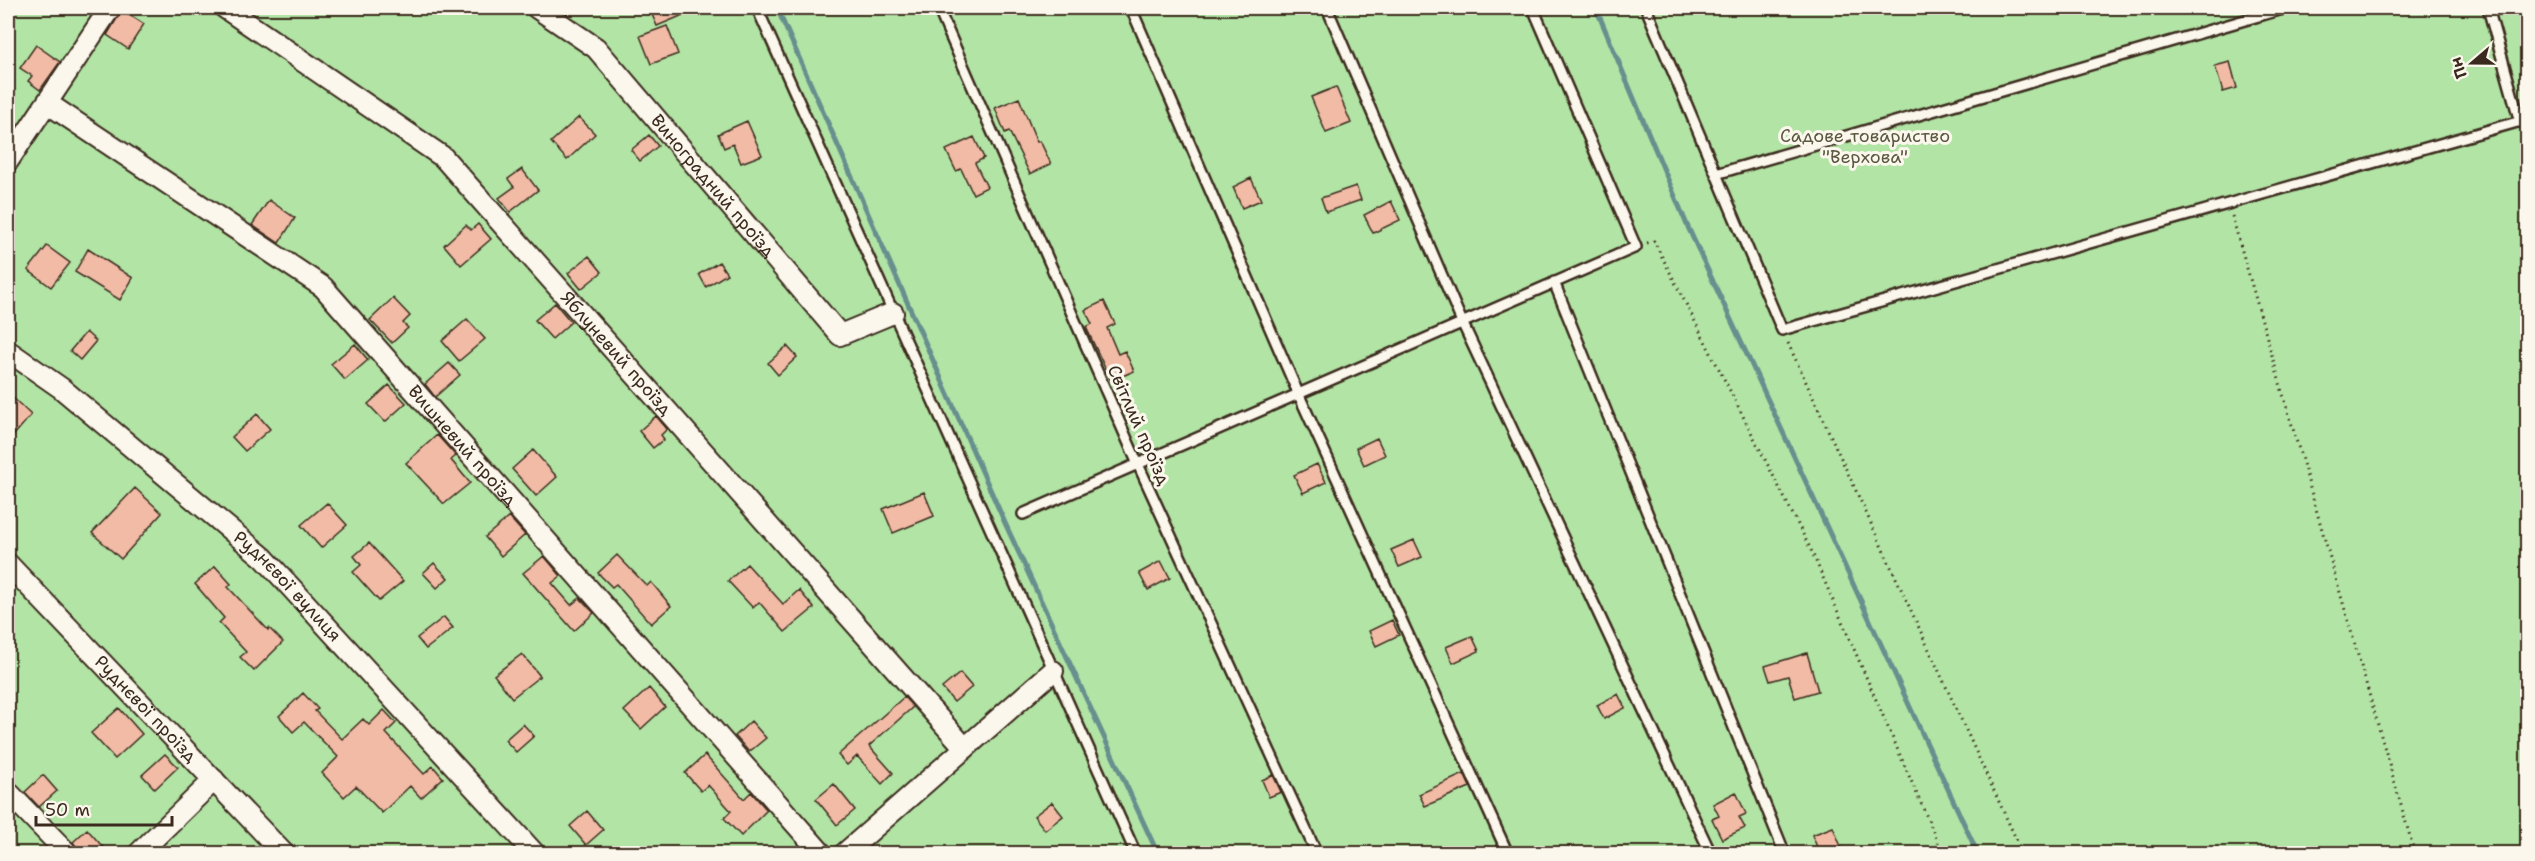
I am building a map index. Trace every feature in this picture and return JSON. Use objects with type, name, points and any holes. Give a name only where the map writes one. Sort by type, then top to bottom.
[{"type":"street","points":[[8,161],[110,8]]},
{"type":"street","name":"Яблуневий проїзд","points":[[225,8],[443,157],[965,748]]},
{"type":"street","name":"Виноградний проїзд","points":[[537,8],[596,48],[840,335],[893,313]]},
{"type":"street","name":"Вишневий проїзд","points":[[47,103],[323,287],[822,854]]},
{"type":"street","name":"Руднєвої вулиця","points":[[8,351],[61,388],[264,558],[535,854]]},
{"type":"street","name":"Руднєвої проїзд","points":[[8,564],[284,854]]},
{"type":"street","points":[[844,854],[1053,671]]},
{"type":"street","points":[[138,854],[214,780]]},
{"type":"street","points":[[8,792],[68,854]]},
{"type":"lane","points":[[757,8],[1136,854]]},
{"type":"lane","name":"Світлий проїзд","points":[[938,8],[1137,462],[1317,854]]},
{"type":"lane","points":[[1131,8],[1298,393],[1508,854]]},
{"type":"lane","points":[[1327,8],[1462,322],[1711,854]]},
{"type":"lane","points":[[1023,514],[1137,462],[1636,247],[1533,8]]},
{"type":"lane","points":[[1646,8],[1782,330],[2524,121],[2488,8]]},
{"type":"lane","points":[[1716,174],[2286,8]]},
{"type":"lane","points":[[1554,282],[1785,854]]},
{"type":"path","points":[[2228,203],[2415,854]]},
{"type":"path","points":[[1636,247],[1654,241],[1811,550],[1943,854]]},
{"type":"path","points":[[1782,330],[2023,854]]},
{"type":"green space","name":"Садове товариство \"Верхова\"","points":[[8,8],[2527,8],[2527,853],[8,853]]},
{"type":"building","points":[[649,8],[700,8],[657,26]]},
{"type":"building","points":[[122,10],[144,24],[128,49],[107,35]]},
{"type":"building","points":[[667,26],[678,54],[651,64],[640,36]]},
{"type":"building","points":[[36,45],[60,62],[40,90],[28,81],[32,76],[20,68]]},
{"type":"building","points":[[2230,62],[2237,88],[2223,92],[2215,66]]},
{"type":"building","points":[[1336,87],[1351,123],[1326,133],[1311,97]]},
{"type":"building","points":[[1019,98],[1037,142],[1040,141],[1051,164],[1030,174],[1009,131],[1005,133],[995,108]]},
{"type":"building","points":[[579,117],[595,134],[567,160],[551,142]]},
{"type":"building","points":[[747,121],[762,155],[741,163],[733,144],[724,148],[718,134]]},
{"type":"building","points":[[649,135],[658,146],[640,161],[631,150]]},
{"type":"building","points":[[974,137],[984,158],[975,163],[987,187],[973,194],[961,169],[956,171],[946,150]]},
{"type":"building","points":[[522,169],[538,190],[510,212],[499,198],[514,187],[508,179]]},
{"type":"building","points":[[1251,178],[1261,200],[1242,208],[1233,187]]},
{"type":"building","points":[[1356,186],[1361,200],[1326,212],[1321,198]]},
{"type":"building","points":[[269,200],[295,218],[279,243],[252,225]]},
{"type":"building","points":[[1391,201],[1400,220],[1373,233],[1364,215]]},
{"type":"building","points":[[478,224],[491,239],[461,265],[444,245],[466,225],[471,230]]},
{"type":"building","points":[[47,246],[70,263],[51,287],[28,270]]},
{"type":"building","points":[[88,249],[133,278],[120,300],[75,272]]},
{"type":"building","points":[[589,256],[602,272],[581,289],[568,273]]},
{"type":"building","points":[[719,262],[727,274],[706,287],[699,274]]},
{"type":"building","points":[[393,298],[410,316],[403,323],[408,328],[392,343],[370,320]]},
{"type":"building","points":[[1104,301],[1115,324],[1107,328],[1118,354],[1125,351],[1134,371],[1111,381],[1086,327],[1092,324],[1085,310]]},
{"type":"building","points":[[555,303],[571,322],[552,339],[535,320]]},
{"type":"building","points":[[467,319],[485,339],[459,361],[442,341]]},
{"type":"building","points":[[86,332],[96,341],[80,360],[70,351]]},
{"type":"building","points":[[355,344],[368,360],[345,380],[331,364]]},
{"type":"building","points":[[787,346],[797,357],[778,375],[768,363]]},
{"type":"building","points":[[449,363],[460,375],[435,397],[425,384]]},
{"type":"building","points":[[389,385],[406,403],[385,422],[368,404]]},
{"type":"building","points":[[8,393],[31,415],[8,442]]},
{"type":"building","points":[[257,414],[270,429],[245,451],[232,437]]},
{"type":"building","points":[[656,416],[667,429],[661,435],[664,439],[653,448],[639,431]]},
{"type":"building","points":[[437,435],[456,456],[451,460],[470,483],[444,504],[406,463]]},
{"type":"building","points":[[1377,438],[1385,455],[1364,465],[1356,448]]},
{"type":"building","points":[[533,450],[557,477],[536,496],[512,469]]},
{"type":"building","points":[[1317,464],[1326,482],[1303,493],[1294,475]]},
{"type":"building","points":[[135,488],[162,513],[121,559],[92,533]]},
{"type":"building","points":[[924,492],[934,516],[893,533],[883,509]]},
{"type":"building","points":[[327,503],[347,525],[321,548],[301,525]]},
{"type":"building","points":[[509,517],[525,535],[501,556],[485,537]]},
{"type":"building","points":[[1414,540],[1422,557],[1399,567],[1391,550]]},
{"type":"building","points":[[369,543],[403,581],[379,601],[353,572],[361,565],[354,556]]},
{"type":"building","points":[[617,555],[647,586],[651,582],[671,606],[651,624],[616,584],[612,587],[598,573]]},
{"type":"building","points":[[544,556],[561,576],[552,583],[571,605],[580,598],[594,613],[574,631],[523,573]]},
{"type":"building","points":[[1161,561],[1170,578],[1148,590],[1139,573]]},
{"type":"building","points":[[434,563],[448,578],[437,588],[423,573]]},
{"type":"building","points":[[747,564],[783,604],[799,590],[814,608],[785,632],[759,602],[753,608],[728,581]]},
{"type":"building","points":[[215,566],[231,584],[228,587],[268,630],[269,628],[283,642],[254,671],[240,657],[246,652],[219,623],[224,618],[195,584]]},
{"type":"building","points":[[444,617],[453,628],[426,649],[417,638]]},
{"type":"building","points":[[1392,620],[1399,635],[1376,646],[1369,631]]},
{"type":"building","points":[[1472,636],[1479,651],[1453,663],[1446,647]]},
{"type":"building","points":[[1807,653],[1818,691],[1795,698],[1788,676],[1770,681],[1765,666]]},
{"type":"building","points":[[522,654],[540,676],[512,698],[494,675]]},
{"type":"building","points":[[960,673],[972,687],[954,702],[942,688]]},
{"type":"building","points":[[649,688],[665,707],[641,729],[624,711]]},
{"type":"building","points":[[303,693],[318,709],[315,711],[342,739],[363,719],[369,725],[384,710],[396,723],[386,733],[424,774],[433,766],[443,778],[421,798],[410,786],[382,813],[356,786],[344,797],[322,773],[338,757],[304,722],[293,732],[279,716]]},
{"type":"building","points":[[1618,694],[1625,708],[1604,719],[1597,705]]},
{"type":"building","points":[[904,697],[913,707],[869,746],[893,773],[882,784],[857,756],[847,765],[838,755]]},
{"type":"building","points":[[119,708],[142,734],[115,759],[91,733]]},
{"type":"building","points":[[751,721],[766,738],[749,752],[735,736]]},
{"type":"building","points":[[523,724],[534,736],[516,752],[505,740]]},
{"type":"building","points":[[165,754],[178,767],[155,789],[142,775]]},
{"type":"building","points":[[705,755],[744,799],[751,792],[767,810],[741,836],[724,818],[731,811],[708,785],[701,791],[685,773]]},
{"type":"building","points":[[1464,774],[1470,787],[1425,806],[1419,794]]},
{"type":"building","points":[[43,775],[57,791],[39,807],[25,792]]},
{"type":"building","points":[[1273,775],[1281,792],[1269,797],[1262,780]]},
{"type":"building","points":[[834,784],[855,810],[837,825],[816,799]]},
{"type":"building","points":[[1736,792],[1746,814],[1739,817],[1745,828],[1722,839],[1712,819],[1719,816],[1713,804]]},
{"type":"building","points":[[1052,802],[1063,816],[1045,830],[1034,816]]},
{"type":"building","points":[[587,811],[603,830],[586,845],[570,826]]},
{"type":"building","points":[[1833,827],[1842,849],[1830,854],[1820,854],[1812,835]]},
{"type":"building","points":[[87,829],[109,854],[81,854],[73,842]]},
{"type":"waterway","points":[[777,8],[1005,523],[1158,854]]},
{"type":"waterway","points":[[1596,8],[1687,225],[1978,854]]}]
